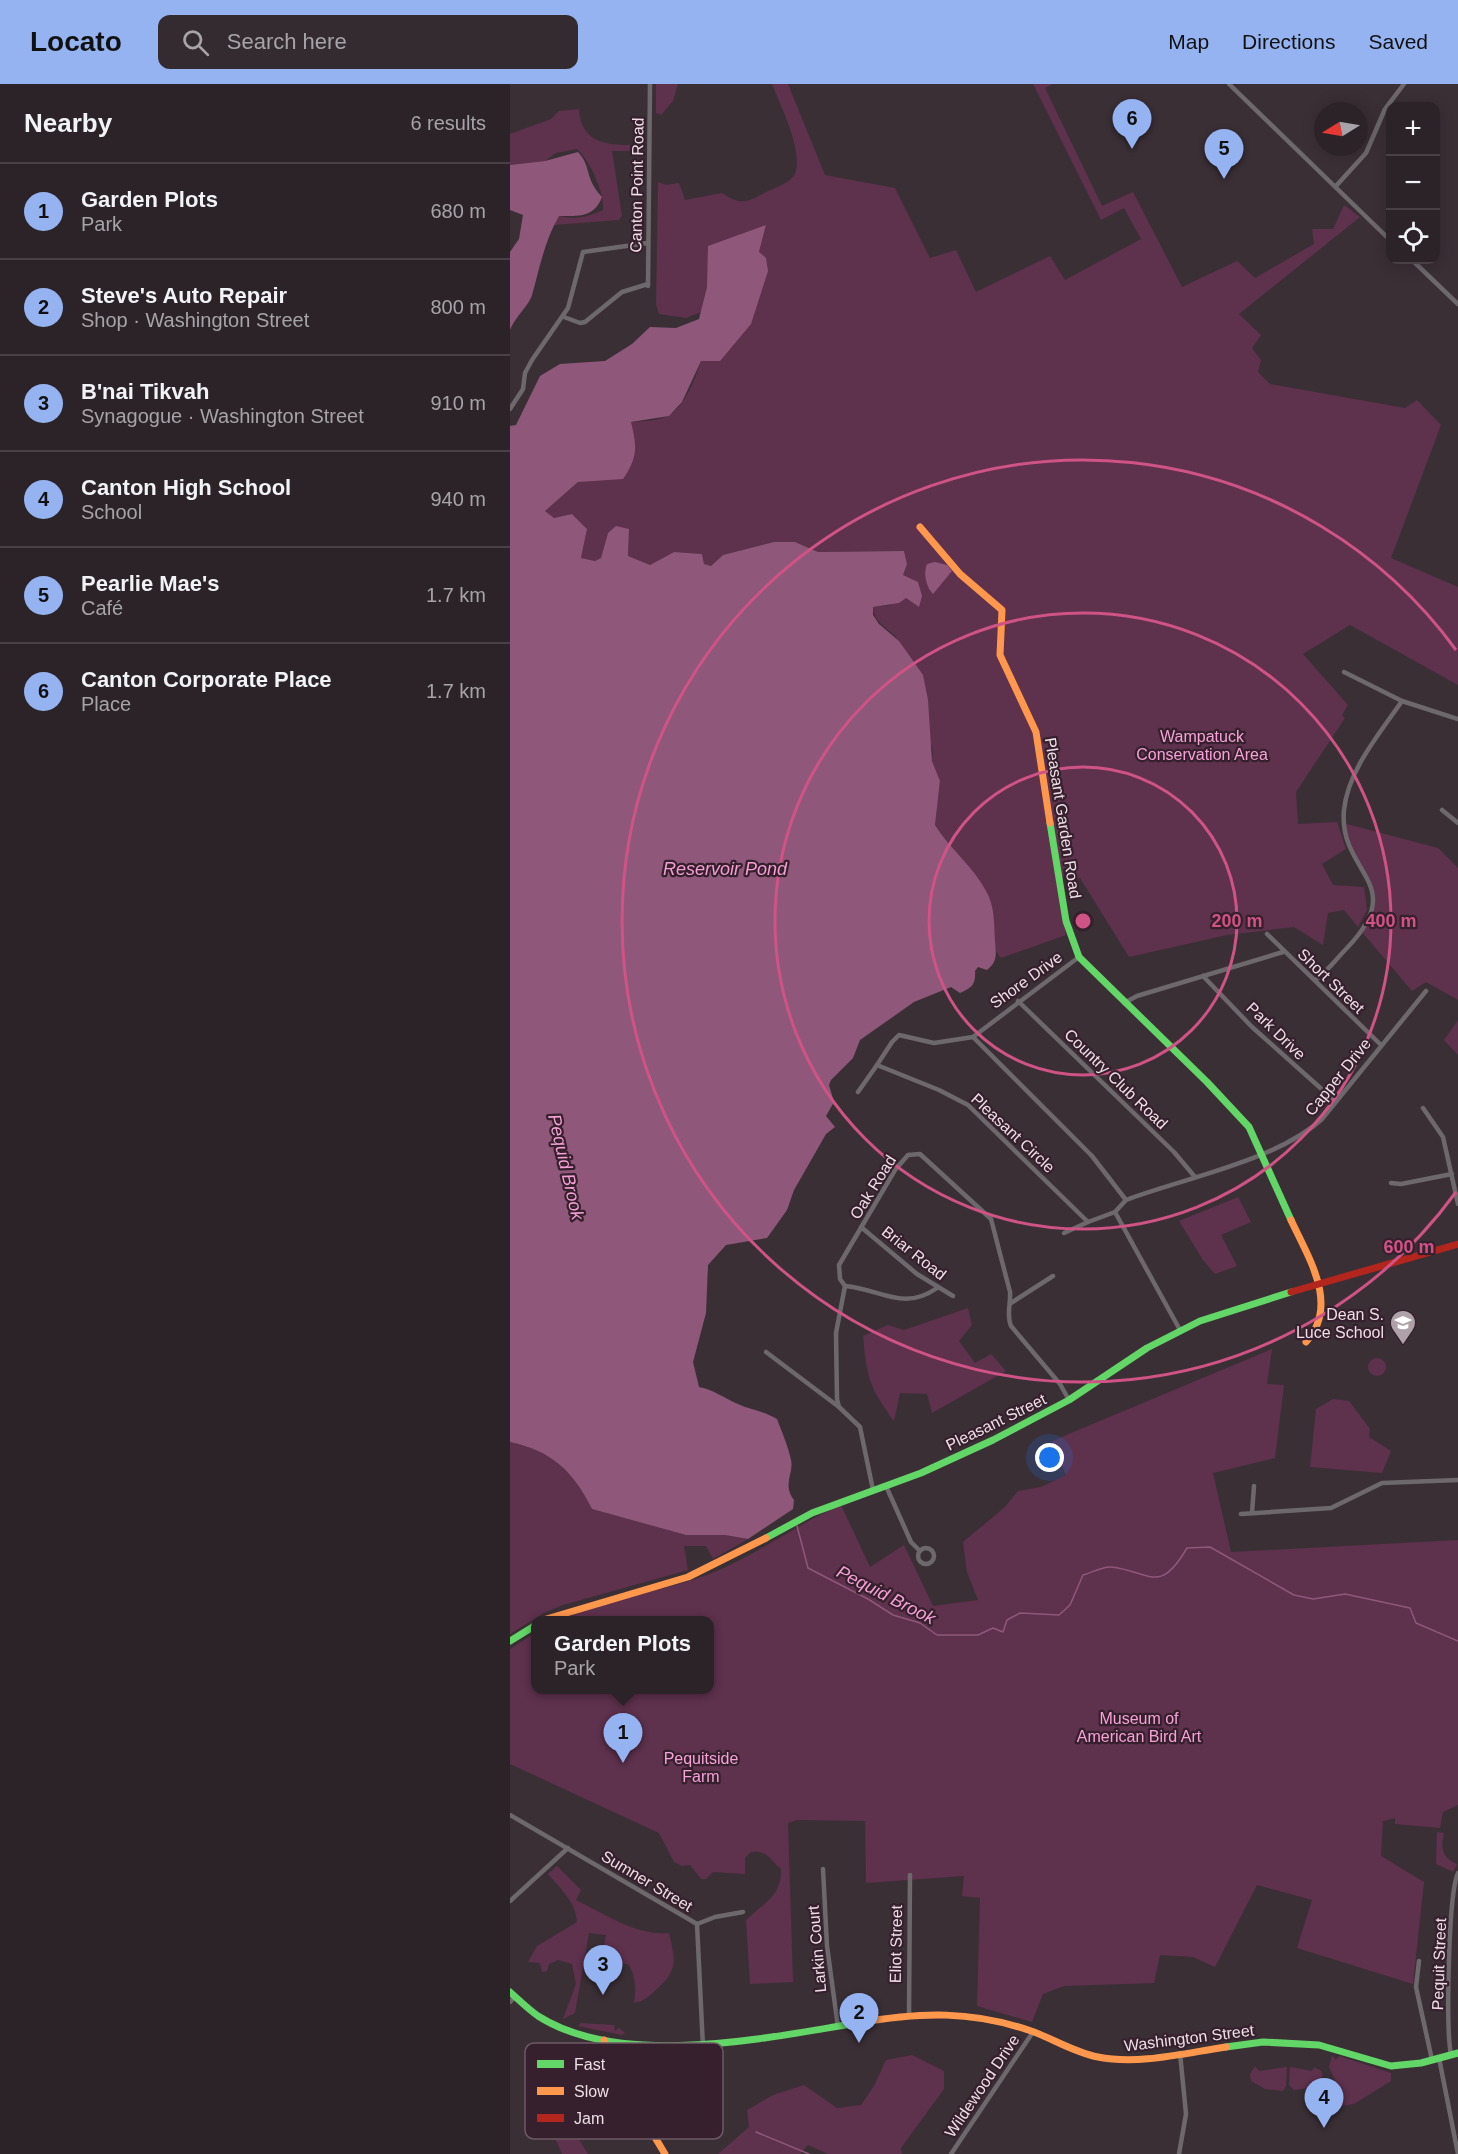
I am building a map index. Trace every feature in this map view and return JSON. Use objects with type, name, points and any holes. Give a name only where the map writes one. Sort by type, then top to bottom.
[{"type":"main road","name":"Pleasant Garden Road","points":[[920,527],[960,574],[1002,610],[1000,655],[1036,732],[1066,921],[1079,957],[1237,1112],[1262,1153],[1320,1284]]},
{"type":"main road","name":"Pleasant Street","points":[[556,1616],[688,1577],[725,1561],[812,1513],[886,1486],[993,1440],[1069,1400],[1127,1361],[1180,1330],[1239,1306],[1458,1244]]},
{"type":"main road","points":[[1306,1342],[1317,1328],[1321,1304],[1320,1284]]},
{"type":"main road","points":[[510,1641],[531,1627]]},
{"type":"main road","name":"Washington Street","points":[[512,1997],[554,2025],[604,2040],[647,2043]]},
{"type":"main road","name":"Washington Street","points":[[723,2044],[909,2015],[962,2014],[988,2018],[1033,2032],[1078,2052],[1109,2059],[1133,2060],[1234,2045],[1278,2042],[1328,2047],[1391,2066],[1454,2054]]},
{"type":"main road","points":[[656,2139],[665,2154]]},
{"type":"street","name":"Canton Point Road","points":[[564,317],[580,323],[585,322],[622,292],[648,285],[650,84]]},
{"type":"street","points":[[1228,84],[1386,236]]},
{"type":"street","points":[[1336,186],[1366,153],[1385,109],[1404,84]]},
{"type":"street","points":[[510,409],[523,389],[525,373],[532,360],[564,317],[574,294],[583,252],[648,243]]},
{"type":"street","points":[[1416,264],[1458,304]]},
{"type":"street","points":[[1344,672],[1402,701],[1458,719]]},
{"type":"street","points":[[1315,981],[1369,921],[1372,892],[1348,844],[1343,823],[1345,798],[1357,771],[1402,701]]},
{"type":"street","points":[[1442,810],[1458,823]]},
{"type":"street","name":"Short Street","points":[[1266,934],[1380,1044]]},
{"type":"street","points":[[1124,1003],[1137,996],[1283,952]]},
{"type":"street","name":"Shore Drive","points":[[972,1037],[987,1023],[1079,957]]},
{"type":"street","name":"Park Drive","points":[[1203,976],[1252,1027],[1335,1101]]},
{"type":"street","name":"Capper Drive","points":[[1126,1200],[1262,1153],[1309,1130],[1426,991]]},
{"type":"street","name":"Country Club Road","points":[[1018,1001],[1196,1176]]},
{"type":"street","points":[[858,1092],[899,1035],[934,1043],[972,1037],[1092,1156],[1126,1200],[1115,1212],[1064,1233]]},
{"type":"street","name":"Pleasant Circle","points":[[877,1065],[939,1090],[968,1105],[1088,1222]]},
{"type":"street","points":[[1423,1108],[1443,1137],[1458,1204]]},
{"type":"street","name":"Oak Road","points":[[839,1407],[836,1333],[845,1287],[840,1279],[839,1265],[895,1170],[908,1155],[920,1154],[991,1219],[1011,1303],[1007,1315],[1011,1326],[1060,1384],[1069,1400]]},
{"type":"street","points":[[1390,1183],[1401,1184],[1452,1174]]},
{"type":"street","points":[[1115,1212],[1180,1330]]},
{"type":"street","name":"Briar Road","points":[[861,1227],[937,1288],[953,1296]]},
{"type":"street","points":[[1011,1303],[1053,1276]]},
{"type":"street","points":[[845,1287],[862,1288],[902,1300],[920,1298],[937,1288]]},
{"type":"street","points":[[766,1352],[839,1407],[860,1427],[873,1490]]},
{"type":"street","points":[[1241,1514],[1331,1508],[1382,1483],[1458,1480]]},
{"type":"street","points":[[1252,1513],[1254,1485]]},
{"type":"street","points":[[886,1486],[911,1542],[920,1551]]},
{"type":"street","name":"Sumner Street","points":[[510,1815],[697,1924],[704,2043]]},
{"type":"street","points":[[510,1901],[568,1848]]},
{"type":"street","name":"Larkin Court","points":[[823,1869],[827,1946],[838,2027]]},
{"type":"street","name":"Pequit Street","points":[[1454,2054],[1451,1943],[1454,1892],[1458,1873]]},
{"type":"street","name":"Eliot Street","points":[[909,2015],[910,1875]]},
{"type":"street","points":[[697,1924],[715,1917],[743,1912]]},
{"type":"street","points":[[1419,1960],[1416,1987],[1436,2059],[1458,2154]]},
{"type":"street","name":"Wildewood Drive","points":[[951,2154],[1033,2032]]},
{"type":"street","points":[[1179,2154],[1186,2114],[1180,2053]]},
{"type":"green space","points":[[656,84],[678,84],[673,101],[661,115],[656,113]]},
{"type":"green space","name":"Wampatuck Conservation Area","points":[[772,84],[788,84],[825,175],[895,188],[930,258],[956,250],[976,292],[1050,256],[1065,280],[1141,239],[1124,208],[1101,220],[1033,84],[1053,84],[1045,88],[1102,206],[1133,192],[1182,287],[1237,261],[1255,278],[1314,244],[1312,229],[1333,229],[1344,205],[1360,217],[1239,314],[1261,335],[1252,348],[1261,360],[1258,372],[1270,384],[1405,408],[1417,400],[1441,425],[1391,558],[1458,587],[1458,685],[1350,625],[1303,654],[1348,705],[1342,715],[1345,718],[1296,792],[1298,824],[1337,822],[1346,849],[1322,864],[1333,885],[1364,887],[1367,910],[1358,927],[1344,910],[1328,913],[1323,945],[1294,927],[1227,935],[1129,957],[1080,878],[1070,880],[1063,868],[1064,876],[1056,881],[1066,935],[1001,958],[995,947],[993,911],[986,893],[935,825],[940,782],[932,761],[933,750],[914,681],[900,643],[880,623],[874,613],[873,607],[890,605],[906,598],[919,606],[903,575],[907,564],[904,551],[818,552],[795,542],[774,542],[723,555],[711,566],[704,564],[702,554],[674,552],[650,565],[628,556],[629,529],[608,533],[601,558],[595,561],[581,558],[587,529],[572,514],[554,518],[545,511],[578,482],[593,480],[631,422],[656,420],[669,415],[680,405],[689,391],[701,361],[759,252],[766,226],[709,246],[707,287],[701,312],[686,318],[659,314],[656,305],[658,182],[666,185],[679,183],[685,200],[722,193],[743,201],[753,199],[790,180],[796,168],[795,144]]},
{"type":"green space","points":[[579,109],[584,128],[595,139],[611,144],[630,145],[631,151],[612,151],[622,216],[619,220],[553,225],[559,216],[581,217],[603,210],[602,195],[596,178],[577,149],[556,153],[545,161],[510,165],[510,134],[551,119],[559,111]]},
{"type":"green space","points":[[1343,823],[1438,848],[1458,868],[1458,1000],[1426,982],[1412,991],[1362,932],[1371,911],[1371,894]]},
{"type":"green space","points":[[1458,1020],[1458,1055],[1444,1040]]},
{"type":"green space","points":[[1238,1197],[1251,1222],[1221,1235],[1237,1266],[1215,1274],[1203,1260],[1179,1221]]},
{"type":"green space","points":[[968,1308],[972,1325],[959,1341],[975,1363],[991,1354],[1006,1371],[932,1413],[927,1394],[900,1393],[894,1421],[871,1382],[863,1336],[888,1325],[904,1330]]},
{"type":"green space","name":"Museum of American Bird Art","points":[[1272,1349],[1267,1384],[1284,1385],[1275,1458],[1213,1473],[1231,1552],[1458,1540],[1458,1805],[1443,1812],[1440,1828],[1395,1824],[1395,1818],[1383,1821],[1381,1856],[1424,1882],[1413,1984],[1297,1948],[1312,1900],[1257,1885],[1215,1967],[1193,1957],[1160,1955],[1154,1983],[1064,1986],[1043,1994],[1032,2022],[977,2006],[980,1898],[962,1896],[964,1876],[866,1883],[865,1821],[797,1820],[788,1823],[793,1982],[750,1984],[746,1920],[771,1898],[781,1878],[781,1869],[768,1856],[761,1852],[751,1852],[745,1858],[745,1874],[713,1872],[706,1879],[701,1879],[690,1865],[682,1866],[674,1862],[659,1833],[510,1764],[510,1649],[531,1636],[531,1694],[714,1694],[714,1616],[572,1616],[597,1606],[671,1586],[724,1568],[841,1505],[870,1567],[904,1545],[933,1606],[978,1600],[967,1572],[963,1542],[1005,1507],[1018,1491],[1041,1487],[1066,1475],[1052,1441]]},
{"type":"green space","points":[[1377,1358],[1383,1361],[1386,1367],[1383,1373],[1377,1376],[1371,1373],[1368,1367],[1371,1361]]},
{"type":"green space","points":[[1333,1399],[1349,1401],[1370,1429],[1369,1437],[1391,1451],[1382,1473],[1310,1467],[1316,1409]]},
{"type":"green space","points":[[510,1442],[538,1451],[560,1465],[577,1484],[592,1509],[686,1535],[725,1535],[748,1539],[713,1559],[706,1546],[684,1546],[688,1570],[563,1605],[539,1616],[531,1616],[531,1621],[510,1634]]},
{"type":"green space","points":[[1437,1832],[1444,1833],[1443,1852],[1457,1864],[1453,1872],[1436,1864]]},
{"type":"green space","points":[[557,1866],[581,1890],[576,1900],[633,1928],[669,1933],[674,1957],[672,1970],[664,1982],[647,1998],[634,2003],[635,1983],[628,1964],[601,1963],[606,1935],[589,1933],[575,2013],[563,2019],[576,1984],[572,1964],[558,1960],[549,1964],[547,1971],[542,1972],[540,1963],[528,1962],[537,1946],[577,1922],[571,1902],[548,1874]]},
{"type":"green space","points":[[581,2023],[614,2025],[615,2031],[619,2028],[625,2033],[622,2035],[578,2026]]},
{"type":"green space","points":[[912,2055],[944,2071],[944,2089],[901,2148],[902,2154],[828,2154],[808,2145],[800,2154],[718,2154],[749,2127],[747,2110],[773,2095],[804,2085],[837,2108],[861,2105],[874,2086],[886,2060]]},
{"type":"green space","points":[[1332,2055],[1336,2060],[1339,2056],[1391,2073],[1391,2081],[1354,2104],[1341,2106],[1338,2087],[1329,2067]]},
{"type":"green space","points":[[1255,2066],[1259,2071],[1287,2067],[1286,2086],[1283,2091],[1265,2089],[1251,2081],[1250,2074]]},
{"type":"green space","points":[[1290,2067],[1312,2071],[1314,2067],[1321,2071],[1323,2076],[1310,2088],[1294,2090],[1289,2085]]},
{"type":"green space","points":[[555,2139],[579,2139],[588,2154],[562,2154]]},
{"type":"water","points":[[578,152],[596,190],[602,197],[595,209],[590,212],[579,216],[559,216],[546,245],[531,299],[510,330],[510,252],[519,239],[523,215],[510,210],[510,165],[545,161]]},
{"type":"water","name":"Reservoir Pond","points":[[766,225],[759,252],[766,258],[768,271],[751,324],[720,361],[701,361],[682,402],[669,416],[631,422],[635,452],[623,479],[578,482],[545,511],[554,518],[572,514],[587,529],[581,558],[595,561],[601,558],[608,533],[616,526],[629,529],[628,556],[650,565],[674,552],[702,554],[704,564],[711,566],[723,555],[774,542],[795,542],[818,552],[904,551],[907,564],[903,575],[918,582],[922,596],[919,607],[906,598],[899,603],[873,607],[873,615],[879,624],[899,641],[923,675],[928,700],[932,761],[940,781],[935,825],[981,882],[989,897],[994,915],[996,954],[995,960],[987,970],[978,967],[975,971],[974,982],[968,989],[960,993],[951,987],[914,1002],[860,1040],[853,1058],[831,1080],[829,1085],[834,1102],[826,1116],[835,1127],[826,1134],[794,1190],[787,1210],[767,1238],[726,1245],[708,1265],[706,1313],[693,1362],[699,1387],[777,1419],[791,1460],[789,1489],[794,1500],[793,1509],[748,1539],[725,1535],[686,1535],[592,1509],[569,1473],[560,1465],[538,1451],[510,1442],[510,426],[516,425],[540,376],[560,364],[605,361],[632,344],[650,327],[676,328],[699,319],[707,287],[708,246]]},
{"type":"water","points":[[935,562],[947,565],[952,571],[933,594],[927,584],[925,572],[927,564]]},
{"type":"waterway","name":"Pequid Brook","points":[[797,1526],[808,1568],[868,1599],[893,1615],[920,1623],[937,1635],[978,1635],[993,1628],[1003,1632],[1007,1620],[1020,1613],[1059,1615],[1070,1605],[1083,1575],[1111,1567],[1153,1577],[1161,1576],[1169,1572],[1187,1548],[1210,1547],[1294,1595],[1313,1599],[1345,1594],[1410,1608],[1416,1623],[1458,1641]]},
{"type":"waterway","points":[[756,2132],[809,2154]]},
{"type":"traffic: fast","points":[[1050,823],[1066,921],[1079,957],[1207,1082],[1249,1127],[1291,1220]]},
{"type":"traffic: fast","points":[[766,1538],[812,1513],[921,1473],[993,1440],[1069,1400],[1147,1348],[1200,1321],[1291,1292]]},
{"type":"traffic: fast","points":[[510,1641],[531,1628]]},
{"type":"traffic: fast","points":[[510,1992],[538,2016],[572,2032],[610,2042],[624,2043]]},
{"type":"traffic: fast","points":[[716,2043],[780,2036],[857,2023]]},
{"type":"traffic: fast","points":[[1226,2047],[1263,2042],[1319,2045],[1391,2066],[1421,2063],[1458,2053]]},
{"type":"traffic: slow","points":[[920,527],[960,574],[1002,610],[1000,655],[1036,732],[1050,823]]},
{"type":"traffic: slow","points":[[1291,1220],[1312,1265],[1321,1297],[1316,1328],[1306,1342]]},
{"type":"traffic: slow","points":[[556,1616],[688,1577],[766,1538]]},
{"type":"traffic: slow","points":[[857,2023],[925,2015],[968,2017],[1011,2025],[1034,2032],[1082,2053],[1114,2059],[1146,2059],[1226,2047]]},
{"type":"traffic: slow","points":[[656,2139],[665,2154]]},
{"type":"traffic: jam","points":[[1291,1292],[1458,1244]]},
{"type":"place","name":"Canton Corporate Place","points":[[1132,149]]},
{"type":"place","name":"Pearlie Mae's","points":[[1224,179]]},
{"type":"place","name":"Dean S. Luce School","points":[[1403,1346]]},
{"type":"place","name":"Garden Plots","points":[[623,1763]]},
{"type":"place","name":"B'nai Tikvah","points":[[603,1995]]},
{"type":"place","name":"Steve's Auto Repair","points":[[859,2043]]},
{"type":"place","name":"Canton High School","points":[[1324,2128]]},
{"type":"park label","name":"Pequitside Farm","points":[[701,1767]]}]
